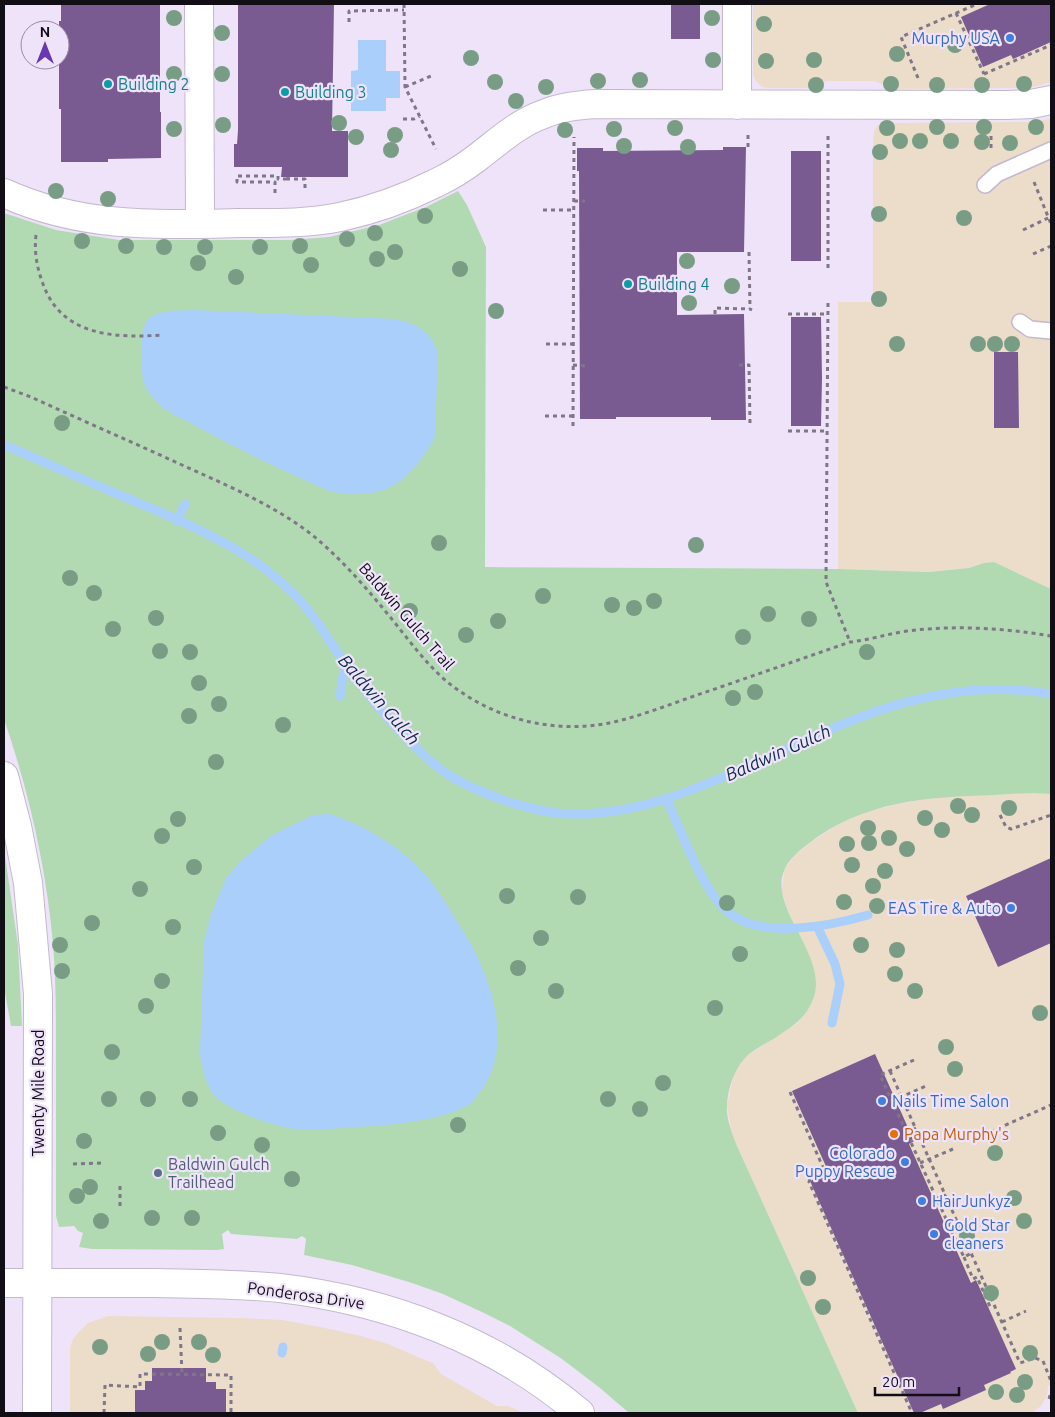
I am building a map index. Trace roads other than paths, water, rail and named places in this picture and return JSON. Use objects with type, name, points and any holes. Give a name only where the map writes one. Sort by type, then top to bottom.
[{"type":"street","points":[[199,4],[200,223]]},
{"type":"street","points":[[736,105],[737,4]]},
{"type":"street","points":[[4,194],[75,217],[117,223],[316,220],[338,218],[374,208],[421,190],[463,168],[522,124],[561,108],[596,104],[1007,105],[1031,104],[1051,100]]},
{"type":"street","name":"Twenty Mile Road","points":[[4,776],[23,856],[37,972],[39,1011],[37,1413]]},
{"type":"street","name":"Ponderosa Drive","points":[[4,1283],[248,1286],[314,1293],[361,1302],[425,1322],[491,1353],[526,1374],[580,1413]]},
{"type":"lane","points":[[985,184],[997,174],[1051,150]]},
{"type":"lane","points":[[1020,322],[1030,329],[1051,331]]},
{"type":"water","points":[[358,40],[386,40],[386,71],[400,71],[400,98],[386,98],[386,111],[351,111],[351,71],[358,70]]},
{"type":"water","points":[[195,310],[395,319],[422,329],[435,345],[438,353],[435,437],[425,455],[395,485],[376,492],[347,494],[330,491],[313,484],[251,455],[166,410],[152,396],[143,378],[142,333],[147,321],[152,316],[165,312]]},
{"type":"water","points":[[330,814],[372,832],[398,849],[420,869],[447,905],[473,948],[482,967],[495,1008],[497,1050],[492,1070],[483,1088],[471,1103],[460,1109],[416,1121],[304,1130],[280,1126],[244,1114],[219,1100],[208,1085],[203,1071],[200,1052],[204,941],[211,915],[226,878],[240,862],[269,837],[313,815]]},
{"type":"waterway","name":"Baldwin Gulch","points":[[4,445],[192,526],[244,554],[286,586],[303,604],[379,708],[429,760],[443,771],[475,789],[509,802],[549,812],[565,814],[596,813],[640,806],[662,800],[726,776],[857,718],[931,696],[969,691],[1009,690],[1051,694]]},
{"type":"waterway","points":[[177,521],[185,504]]},
{"type":"waterway","points":[[340,696],[345,664]]},
{"type":"waterway","points":[[666,798],[693,859],[709,889],[728,912],[742,921],[759,926],[796,928],[835,923],[868,915]]},
{"type":"waterway","points":[[817,926],[835,964],[840,984],[832,1023]]},
{"type":"waterway","points":[[282,1353],[283,1347]]},
{"type":"place","name":"Murphy USA","points":[[1010,38]]},
{"type":"place","name":"Building 2","points":[[108,84]]},
{"type":"place","name":"Building 3","points":[[285,92]]},
{"type":"place","name":"Building 4","points":[[628,284]]},
{"type":"place","name":"EAS Tire & Auto","points":[[1011,908]]},
{"type":"place","name":"Nails Time Salon","points":[[882,1101]]},
{"type":"place","name":"Papa Murphy's","points":[[894,1134]]},
{"type":"place","name":"Colorado Puppy Rescue","points":[[905,1162]]},
{"type":"place","name":"Baldwin Gulch Trailhead","points":[[158,1173]]},
{"type":"place","name":"HairJunkyz","points":[[922,1201]]},
{"type":"place","name":"Gold Star cleaners","points":[[934,1234]]}]
